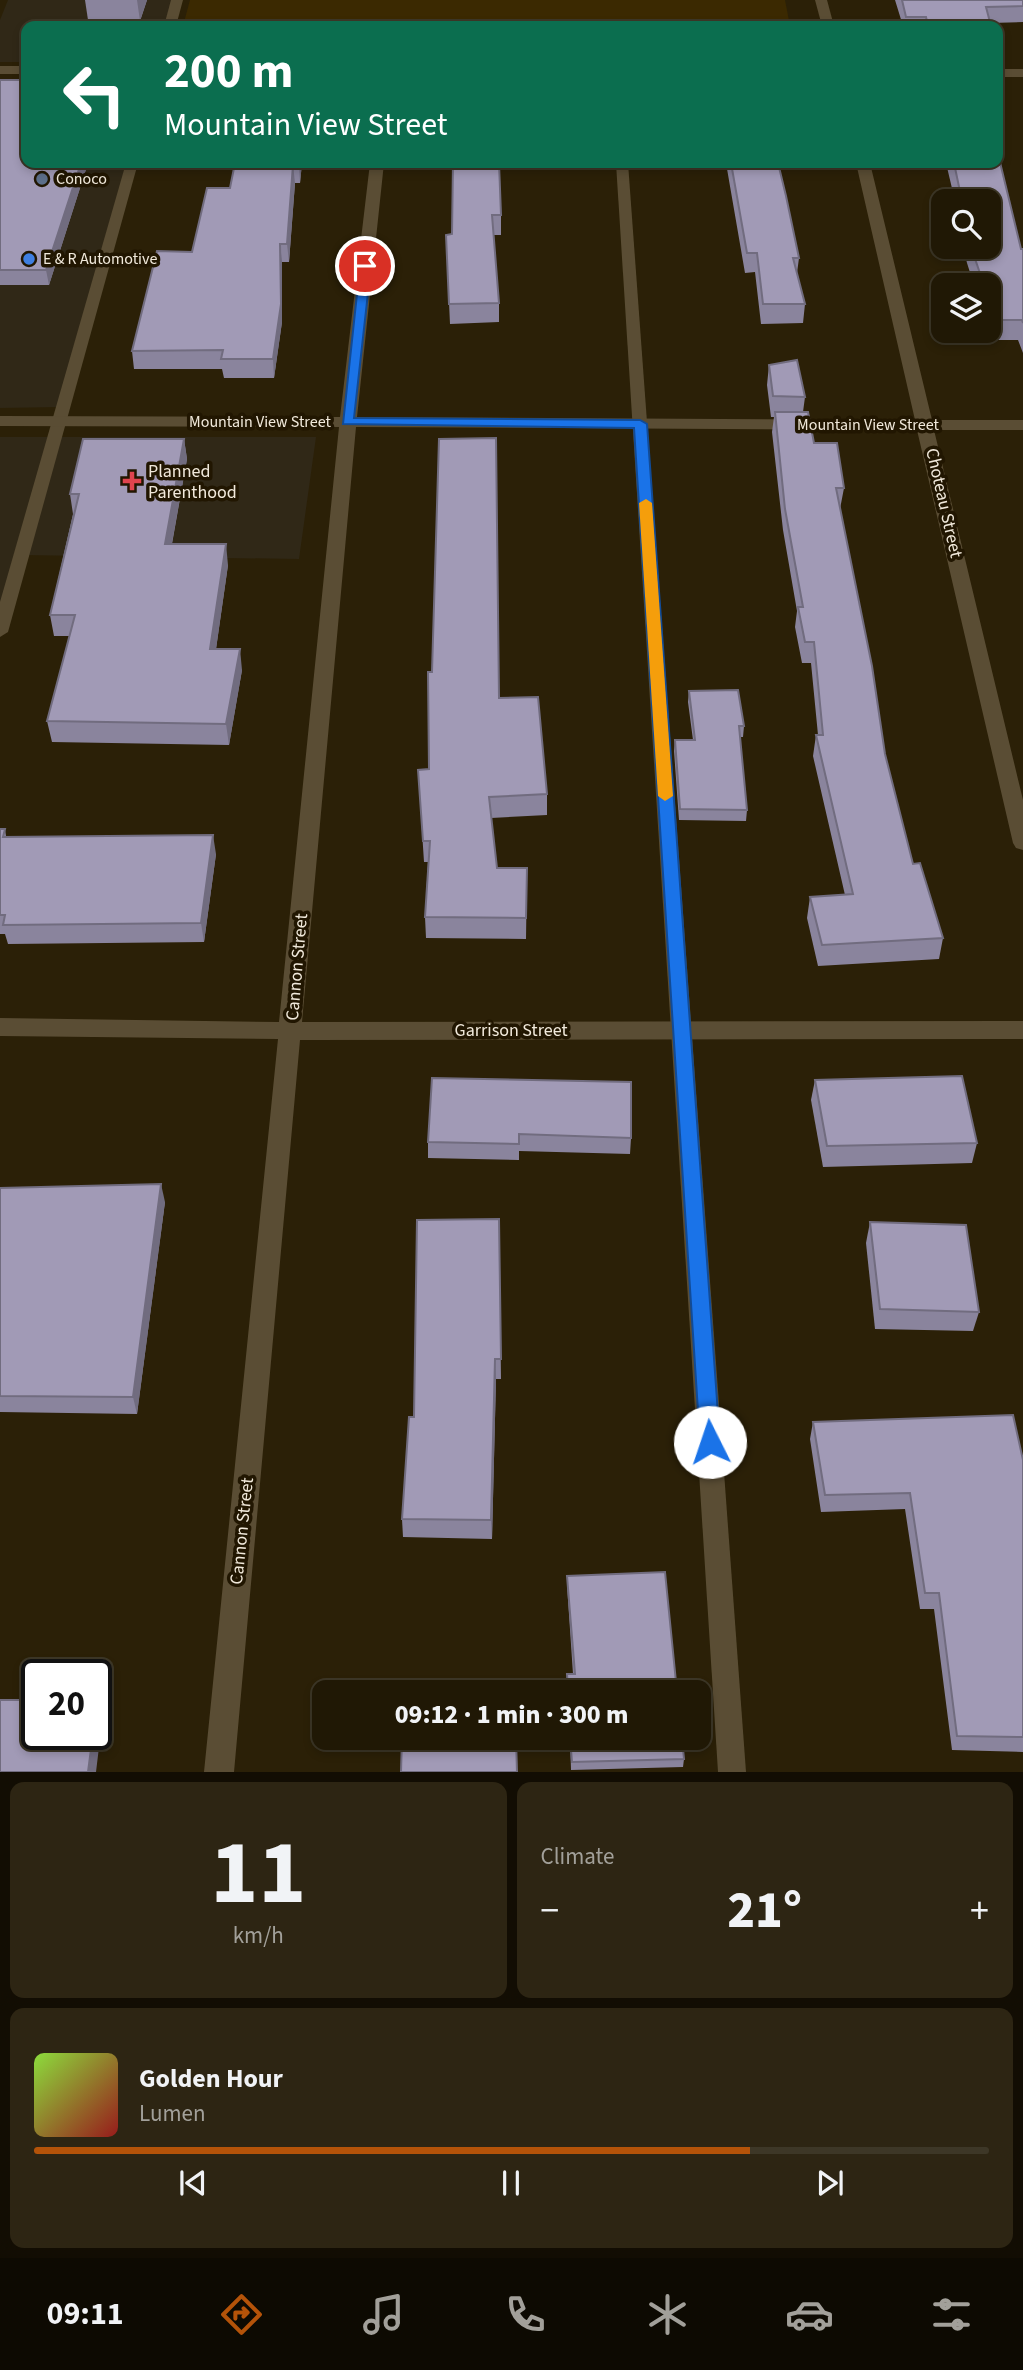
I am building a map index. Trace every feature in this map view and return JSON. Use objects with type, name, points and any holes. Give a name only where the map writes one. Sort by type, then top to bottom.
[{"type":"street","points":[[821,0],[827,21]]},
{"type":"street","points":[[0,70],[21,70]]},
{"type":"street","points":[[1003,74],[1023,73]]},
{"type":"street","name":"Cannon Street","points":[[219,1772],[348,422],[376,168]]},
{"type":"street","name":"Choteau Street","points":[[864,168],[1023,843]]},
{"type":"street","name":"Mountain View Street","points":[[0,421],[1023,425]]},
{"type":"street","name":"Garrison Street","points":[[0,1027],[291,1031],[1023,1030]]},
{"type":"lane","points":[[171,21],[177,0]]},
{"type":"lane","points":[[0,632],[131,168]]},
{"type":"lane","points":[[622,168],[732,1772]]},
{"type":"shaded area","points":[[8,0],[177,0],[171,21],[21,21],[21,62],[0,62],[0,20]]},
{"type":"shaded area","points":[[190,0],[785,0],[789,21],[184,21]]},
{"type":"shaded area","points":[[0,86],[21,148],[21,168],[131,168],[61,407],[0,408]]},
{"type":"shaded area","points":[[0,437],[316,437],[299,559],[21,555],[0,632]]},
{"type":"building","points":[[902,0],[1023,0],[1023,6],[986,7],[990,21],[927,21],[926,17],[906,17]]},
{"type":"building","points":[[0,80],[21,80],[21,168],[79,168],[46,270],[0,270]]},
{"type":"building","points":[[234,168],[293,168],[287,244],[280,244],[281,304],[273,359],[221,359],[223,350],[132,351],[157,251],[192,252],[207,188],[230,188]]},
{"type":"building","points":[[453,168],[499,168],[501,215],[492,215],[499,303],[449,304],[446,235],[452,234]]},
{"type":"building","points":[[732,168],[779,168],[799,258],[793,258],[805,304],[763,304],[757,253],[747,253]]},
{"type":"building","points":[[955,168],[1001,168],[1023,249],[1023,323],[1022,320],[1001,320],[1001,273],[980,273],[975,259],[1001,259],[1001,189],[959,189]]},
{"type":"building","points":[[797,360],[805,397],[773,396],[769,365]]},
{"type":"building","points":[[775,412],[808,412],[814,443],[837,443],[844,488],[836,488],[872,666],[885,754],[913,864],[920,863],[943,938],[822,945],[810,897],[853,894],[816,735],[823,735],[814,642],[805,642],[798,607],[803,607],[785,509]]},
{"type":"building","points":[[496,438],[499,698],[538,697],[547,794],[489,797],[497,868],[527,868],[526,918],[425,917],[430,841],[423,841],[418,770],[429,769],[428,672],[432,672],[439,439]]},
{"type":"building","points":[[83,439],[184,439],[165,544],[226,544],[210,649],[240,649],[226,724],[47,721],[75,615],[50,615],[79,494],[70,494]]},
{"type":"building","points":[[738,690],[744,726],[739,726],[747,810],[680,809],[675,740],[695,740],[689,691]]},
{"type":"building","points":[[0,829],[5,829],[3,837],[213,835],[201,923],[3,925],[5,915],[0,915]]},
{"type":"building","points":[[962,1076],[977,1143],[827,1146],[815,1080]]},
{"type":"building","points":[[432,1078],[631,1082],[631,1138],[519,1134],[519,1144],[428,1142]]},
{"type":"building","points":[[161,1184],[133,1397],[0,1396],[0,1188]]},
{"type":"building","points":[[499,1219],[501,1359],[495,1359],[491,1520],[402,1519],[409,1417],[414,1417],[417,1220]]},
{"type":"building","points":[[870,1222],[966,1225],[979,1312],[880,1309]]},
{"type":"building","points":[[1013,1415],[1023,1460],[1023,1737],[957,1736],[939,1593],[925,1593],[910,1493],[825,1495],[813,1422]]},
{"type":"building","points":[[665,1572],[676,1680],[567,1680],[567,1674],[575,1674],[567,1576]]},
{"type":"building","points":[[0,1700],[21,1700],[21,1750],[91,1750],[88,1772],[0,1772]]},
{"type":"building","points":[[402,1750],[516,1750],[517,1772],[401,1772]]},
{"type":"building","points":[[571,1750],[683,1750],[684,1759],[572,1762]]},
{"type":"slow traffic","points":[[646,503],[665,796]]},
{"type":"place","name":"Conoco","points":[[42,179]]},
{"type":"place","name":"E & R Automotive","points":[[29,259]]},
{"type":"place","name":"Planned Parenthood","points":[[132,481]]},
{"type":"route","points":[[365,266],[348,422],[640,424],[710,1442]]}]
